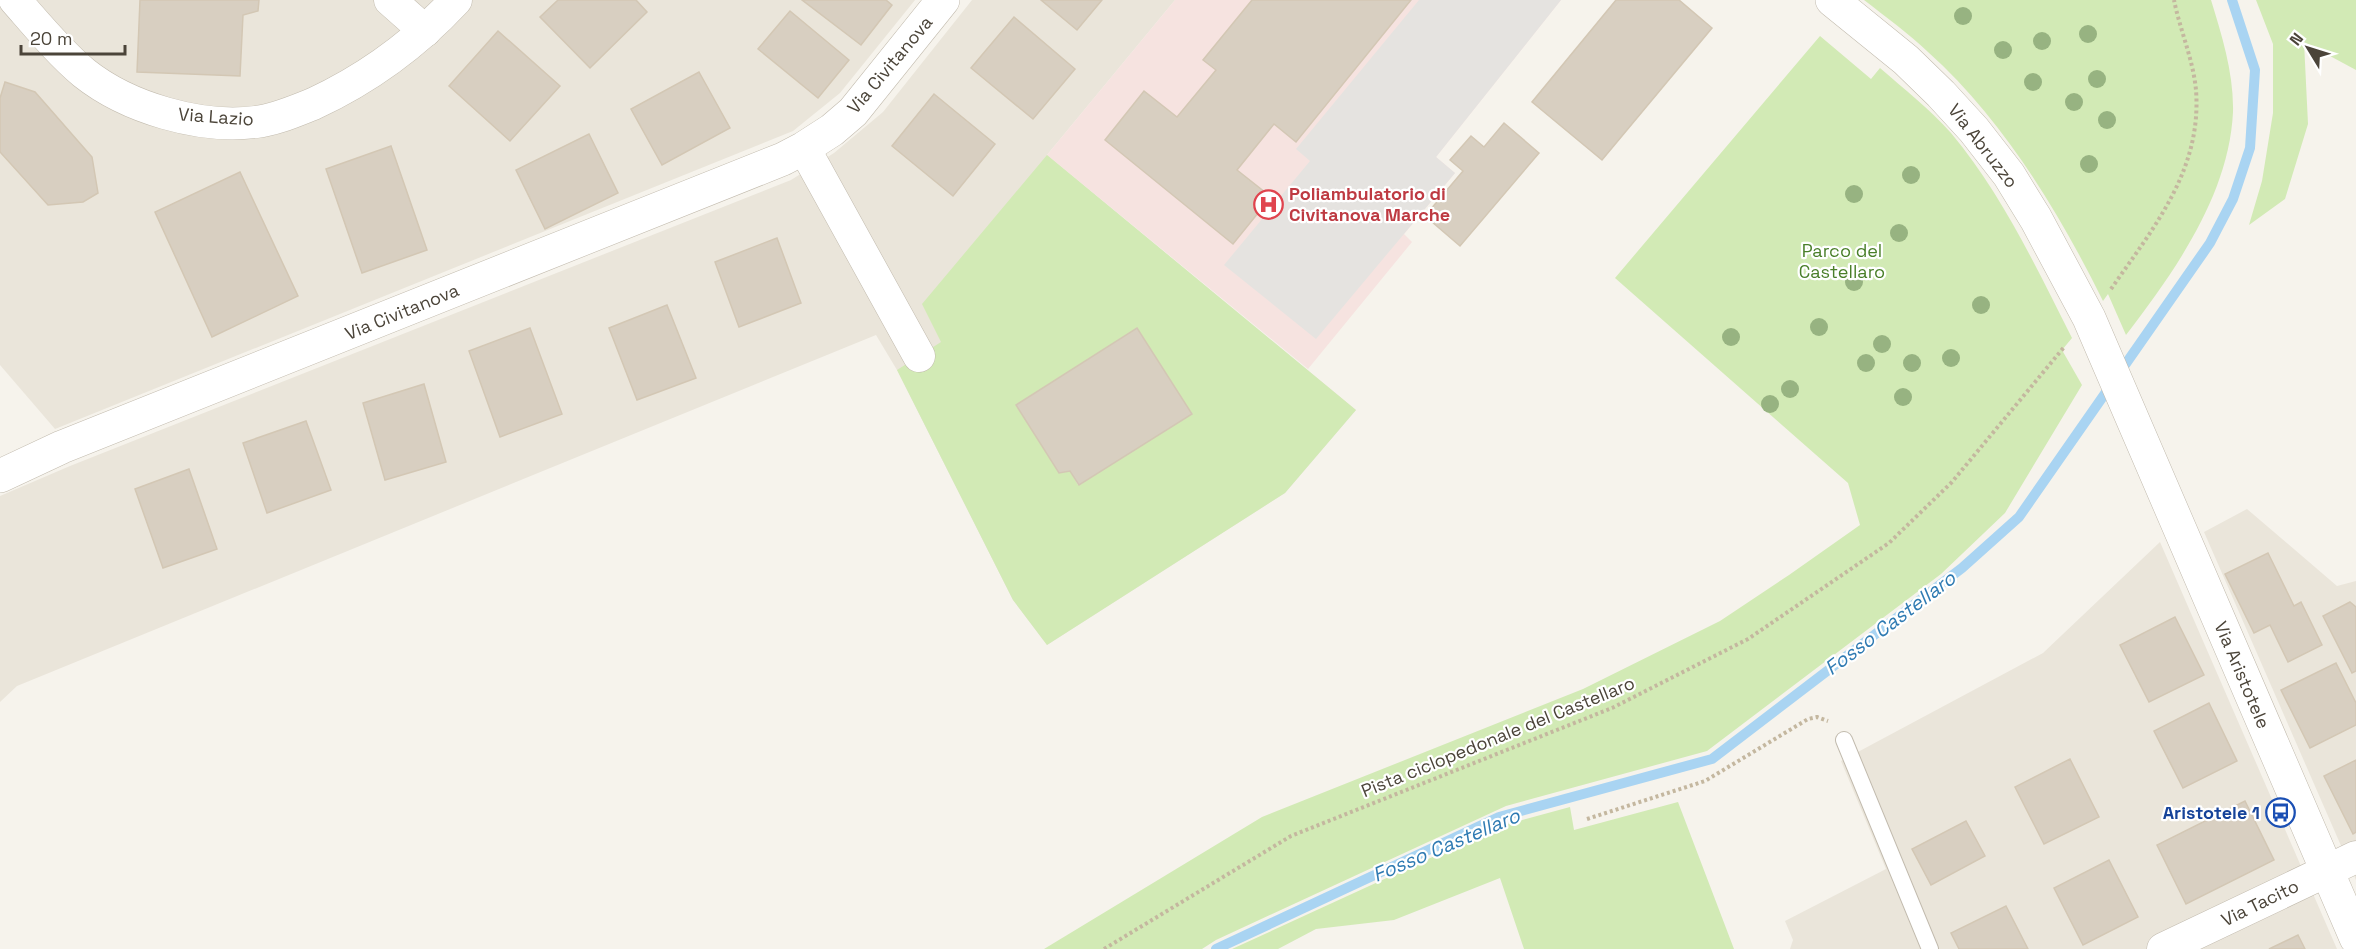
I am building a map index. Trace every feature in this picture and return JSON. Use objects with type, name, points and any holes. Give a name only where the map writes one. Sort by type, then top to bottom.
[{"type":"street","name":"Via Lazio","points":[[15,0],[85,73],[122,97],[159,112],[196,120],[257,122],[295,112],[355,83],[382,66],[425,31],[456,0]]},
{"type":"street","points":[[390,0],[425,31]]},
{"type":"street","name":"Via Civitanova","points":[[0,476],[62,447],[761,168],[804,148],[832,130],[853,112],[943,0]]},
{"type":"street","name":"Via Abruzzo","points":[[1832,0],[1906,60],[1941,94],[1974,130],[2009,175],[2036,219],[2093,327],[2129,412]]},
{"type":"street","points":[[804,148],[919,356]]},
{"type":"street","name":"Via Aristotele","points":[[2129,412],[2356,938]]},
{"type":"street","name":"Via Tacito","points":[[2163,949],[2356,857]]},
{"type":"lane","points":[[1844,740],[1930,949]]},
{"type":"path","points":[[2108,293],[2162,215],[2181,181],[2190,150],[2196,116],[2196,89],[2174,0]]},
{"type":"path","name":"Pista ciclopedonale del Castellaro","points":[[1104,949],[1291,836],[1612,708],[1748,639],[1889,543],[1952,482],[2062,350]]},
{"type":"path","points":[[1587,819],[1705,781],[1808,720],[1817,717],[1828,720],[1844,740]]},
{"type":"shaded area","points":[[0,0],[915,0],[840,93],[793,131],[55,429],[0,365]]},
{"type":"shaded area","points":[[972,0],[1175,0],[1047,155],[1356,410],[1285,493],[1047,645],[1013,600],[897,370],[876,335],[17,686],[0,702],[0,496],[70,466],[791,180],[834,153],[883,112]]},
{"type":"shaded area","name":"Poliambulatorio di Civitanova Marche","points":[[1175,0],[1561,0],[1436,157],[1455,173],[1404,234],[1412,242],[1308,369],[1047,155]]},
{"type":"shaded area","points":[[1419,0],[1561,0],[1436,157],[1455,173],[1316,339],[1224,265],[1310,161],[1296,149]]},
{"type":"shaded area","points":[[2247,509],[2337,586],[2356,581],[2356,880],[2204,532]]},
{"type":"shaded area","points":[[2160,542],[2337,949],[1790,949],[1793,940],[1785,921],[1886,869],[1841,761],[2043,653]]},
{"type":"green space","points":[[1864,0],[2211,0],[2232,84],[2233,112],[2229,143],[2221,173],[2196,231],[2163,285],[2126,335],[2108,294],[2103,301],[2068,234],[2004,136],[1955,78],[1913,38]]},
{"type":"green space","points":[[2256,0],[2356,0],[2356,70],[2304,42],[2308,124],[2285,199],[2249,225],[2262,181],[2273,113],[2273,44]]},
{"type":"green space","name":"Parco del Castellaro","points":[[1820,36],[1871,79],[1880,68],[1926,107],[1951,133],[2002,206],[2072,338],[2062,350],[2082,385],[2005,513],[1941,574],[1707,751],[1506,806],[1216,940],[1202,949],[1044,949],[1262,817],[1583,689],[1720,621],[1860,525],[1848,483],[1615,278]]},
{"type":"green space","points":[[1047,155],[1356,410],[1285,493],[1047,645],[1013,600],[897,370],[941,342],[922,304]],"holes":[[[1137,328],[1191,414],[1078,485],[1070,471],[1059,473],[1017,405]]]},
{"type":"green space","points":[[1678,802],[1734,949],[1524,949],[1500,878],[1394,920],[1316,929],[1278,949],[1232,949],[1500,826],[1570,807],[1574,830]]},
{"type":"building","points":[[140,0],[259,0],[258,11],[243,15],[240,76],[137,72]]},
{"type":"building","points":[[558,0],[636,0],[647,12],[590,68],[540,17]]},
{"type":"building","points":[[802,0],[886,0],[892,5],[861,45]]},
{"type":"building","points":[[1041,0],[1102,0],[1077,30]]},
{"type":"building","points":[[1252,0],[1411,0],[1296,142],[1274,124],[1237,170],[1271,197],[1233,244],[1105,140],[1144,91],[1177,117],[1216,70],[1203,60]]},
{"type":"building","points":[[1616,0],[1679,0],[1712,28],[1602,160],[1532,102]]},
{"type":"building","points":[[790,11],[849,60],[818,98],[758,49]]},
{"type":"building","points":[[1014,17],[1075,69],[1033,119],[971,68]]},
{"type":"building","points":[[498,31],[560,86],[510,141],[449,86]]},
{"type":"building","points":[[699,72],[730,128],[662,165],[631,109]]},
{"type":"building","points":[[5,82],[35,92],[92,157],[98,193],[83,202],[48,205],[0,152],[0,98]]},
{"type":"building","points":[[934,94],[995,144],[953,196],[892,146]]},
{"type":"building","points":[[1504,123],[1539,153],[1460,246],[1425,216],[1463,171],[1450,160],[1471,136],[1484,147]]},
{"type":"building","points":[[589,134],[618,193],[545,229],[516,170]]},
{"type":"building","points":[[391,146],[427,250],[362,273],[326,169]]},
{"type":"building","points":[[240,172],[298,296],[212,337],[155,212]]},
{"type":"building","points":[[777,238],[801,303],[739,327],[715,262]]},
{"type":"building","points":[[667,305],[696,378],[637,400],[609,328]]},
{"type":"building","points":[[530,328],[562,414],[500,437],[469,351]]},
{"type":"building","points":[[1137,328],[1192,414],[1079,485],[1070,471],[1059,473],[1016,405]]},
{"type":"building","points":[[424,384],[446,462],[385,480],[363,403]]},
{"type":"building","points":[[306,421],[331,490],[267,513],[243,443]]},
{"type":"building","points":[[189,469],[217,549],[163,568],[135,489]]},
{"type":"building","points":[[2268,553],[2294,606],[2301,602],[2322,645],[2288,662],[2270,625],[2254,633],[2225,574]]},
{"type":"building","points":[[2350,602],[2356,607],[2356,671],[2352,673],[2323,616]]},
{"type":"building","points":[[2175,617],[2204,675],[2149,702],[2120,645]]},
{"type":"building","points":[[2336,663],[2356,703],[2356,725],[2310,748],[2281,690]]},
{"type":"building","points":[[2209,703],[2237,761],[2183,788],[2154,731]]},
{"type":"building","points":[[2070,759],[2099,817],[2044,844],[2015,787]]},
{"type":"building","points":[[2356,760],[2356,832],[2353,834],[2324,776]]},
{"type":"building","points":[[2245,801],[2274,860],[2186,904],[2157,845]]},
{"type":"building","points":[[1966,821],[1985,856],[1931,885],[1912,849]]},
{"type":"building","points":[[2109,860],[2138,917],[2083,945],[2054,888]]},
{"type":"building","points":[[2006,906],[2028,949],[1959,949],[1951,933]]},
{"type":"building","points":[[2298,935],[2305,949],[2269,949]]},
{"type":"waterway","name":"Fosso Castellaro","points":[[1216,949],[1499,817],[1712,759],[1962,568],[2019,517],[2210,243],[2233,199],[2250,148],[2255,70],[2232,0]]},
{"type":"place","name":"Poliambulatorio di Civitanova Marche","points":[[1268,204]]},
{"type":"place","name":"Aristotele 1","points":[[2281,813]]}]
